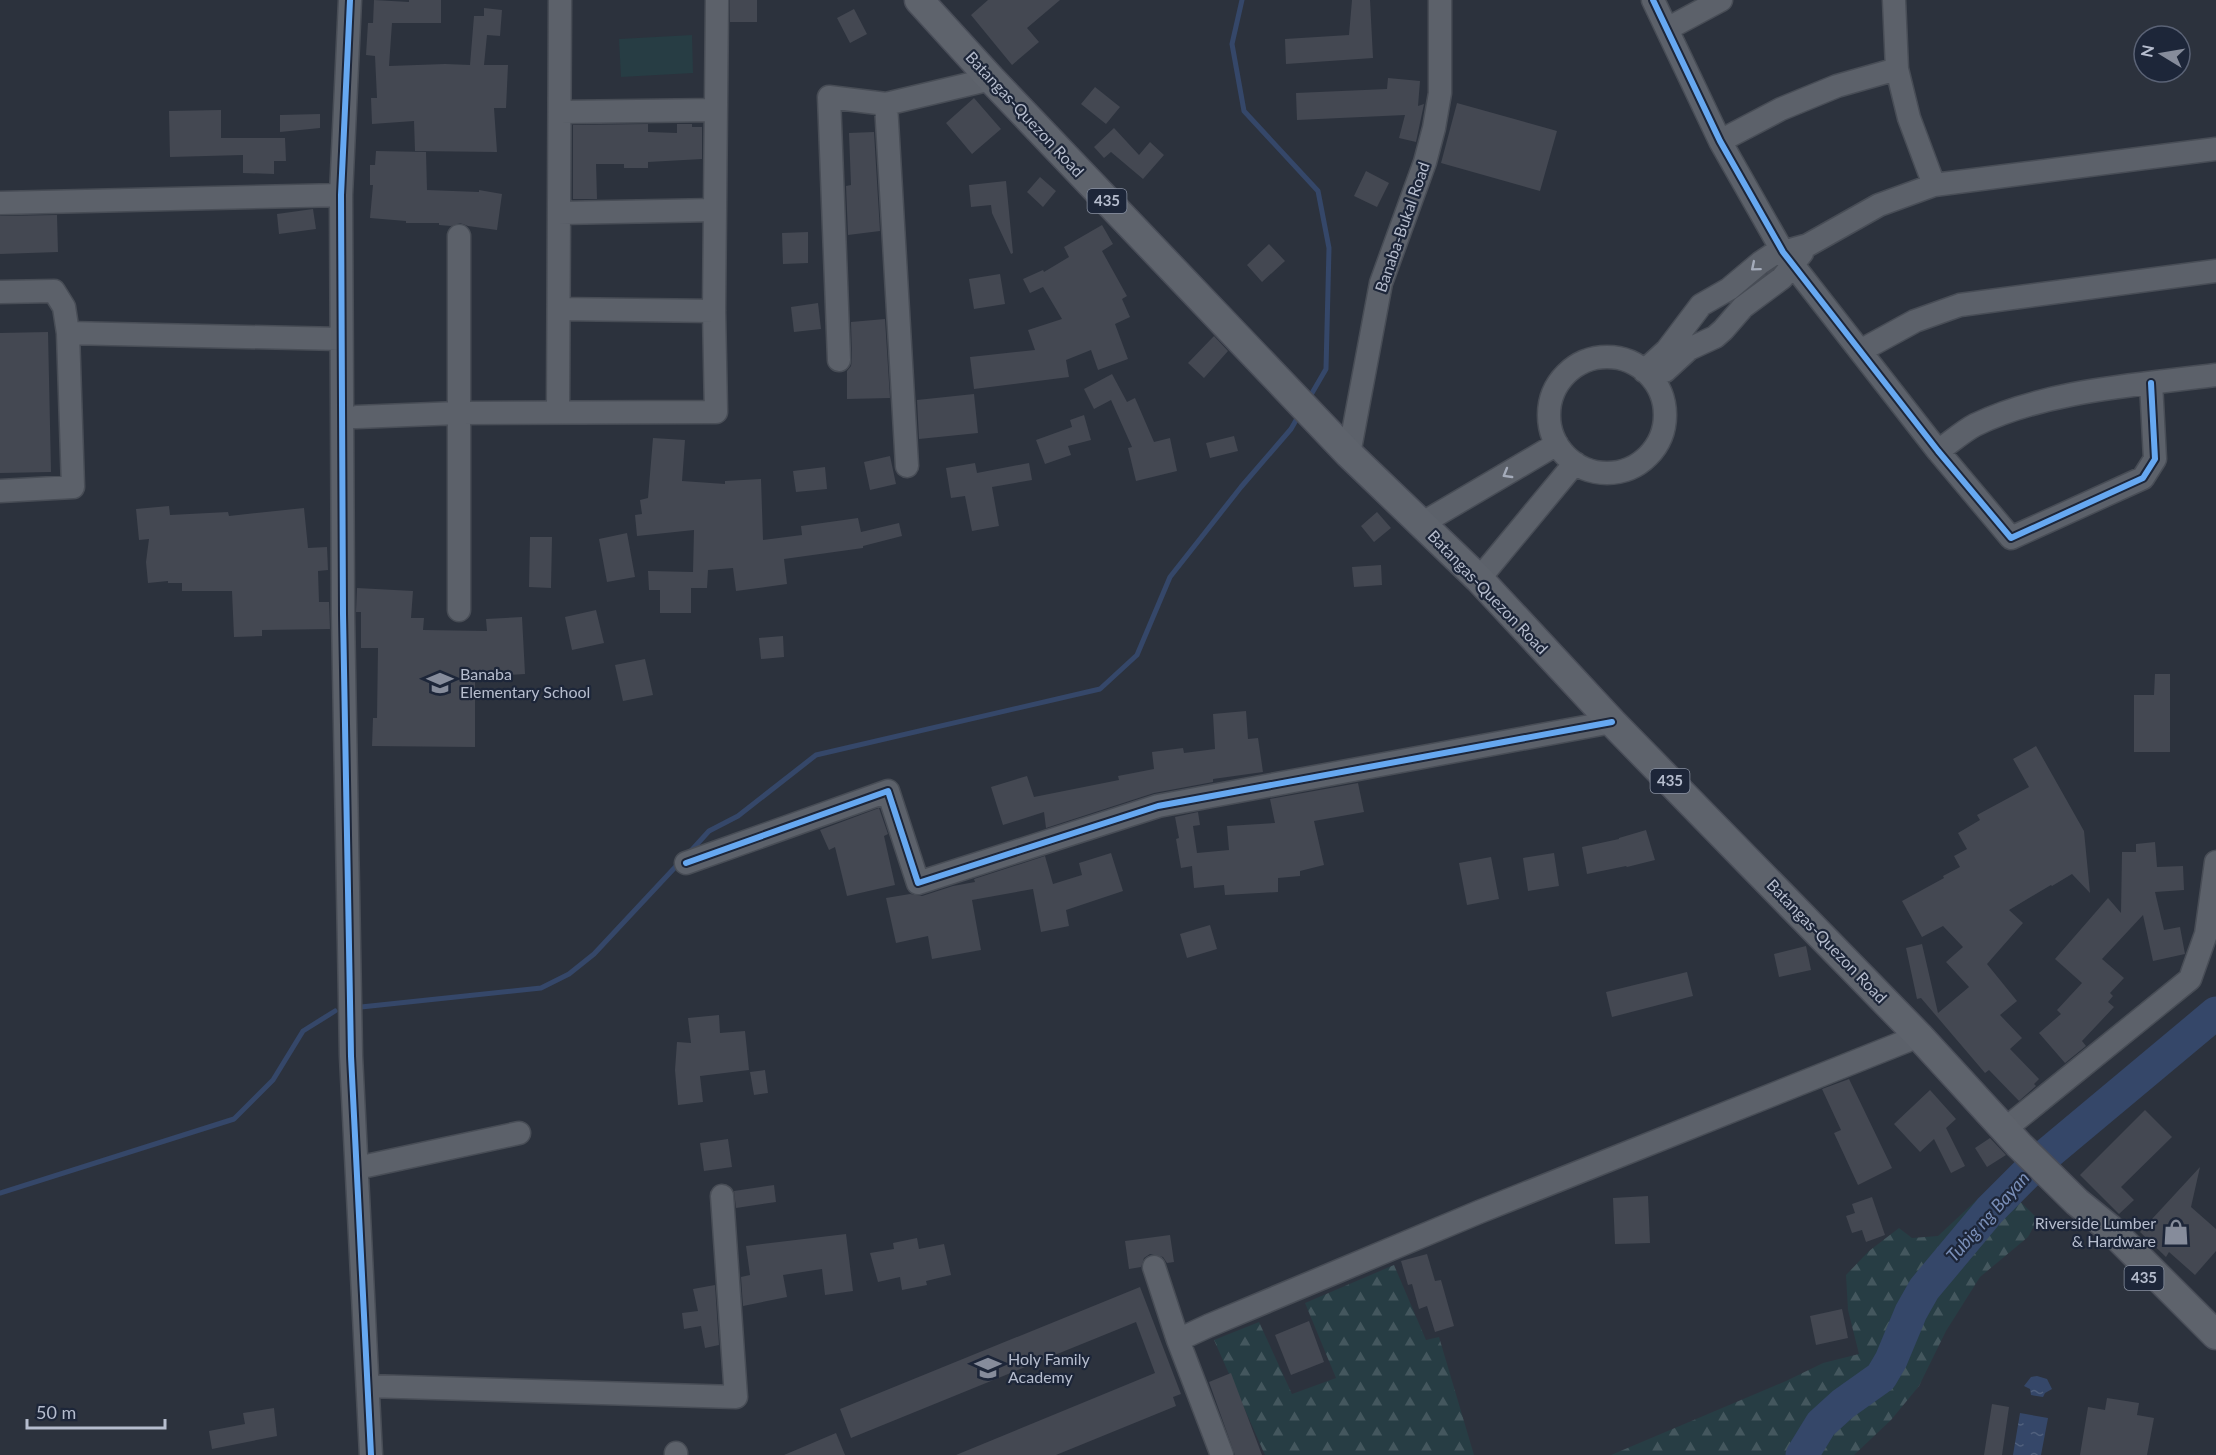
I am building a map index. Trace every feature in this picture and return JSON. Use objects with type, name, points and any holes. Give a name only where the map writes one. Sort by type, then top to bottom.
[{"type":"main road","name":"Batangas-Quezon Road","points":[[918,0],[1349,454],[1479,579],[1612,722],[1919,1036],[2012,1137],[2068,1193]]},
{"type":"main road","name":"435","points":[[2068,1193],[2109,1228],[2216,1335]]},
{"type":"main road","name":"435","points":[[2068,1193],[2102,1237],[2216,1349]]},
{"type":"street","points":[[350,0],[341,195],[344,625],[351,1056],[371,1455]]},
{"type":"street","points":[[558,412],[560,0]]},
{"type":"street","points":[[357,417],[459,413],[716,412],[714,311],[717,0]]},
{"type":"street","name":"Banaba-Bukal Road","points":[[1349,454],[1381,283],[1425,162],[1434,128],[1440,93],[1440,0]]},
{"type":"street","points":[[1653,0],[1720,141],[1788,258],[1938,452],[2011,538],[2143,478],[2155,459],[2151,383]]},
{"type":"street","points":[[1666,29],[1721,0]]},
{"type":"street","points":[[1894,0],[1897,69],[1909,118],[1934,185]]},
{"type":"street","points":[[1720,141],[1790,105],[1837,86],[1897,69]]},
{"type":"street","points":[[839,360],[829,97],[886,104],[991,79]]},
{"type":"street","points":[[886,104],[907,466]]},
{"type":"street","points":[[560,112],[715,110]]},
{"type":"street","points":[[1649,376],[1689,349],[1715,337],[1743,307],[1776,283],[1788,258],[1808,244],[1879,205],[1934,185],[2216,149]]},
{"type":"street","points":[[0,203],[341,195]]},
{"type":"street","points":[[560,213],[715,210]]},
{"type":"street","points":[[459,236],[459,610]]},
{"type":"street","points":[[1649,376],[1701,305],[1729,289],[1760,262],[1772,255],[1788,258]]},
{"type":"street","points":[[1860,351],[1915,321],[1960,305],[2216,271]]},
{"type":"street","points":[[1729,289],[1743,307]]},
{"type":"street","points":[[0,292],[54,291],[64,307],[68,333],[73,487],[0,490]]},
{"type":"street","points":[[559,309],[714,311]]},
{"type":"street","points":[[68,333],[341,339]]},
{"type":"street","points":[[1602,357],[1619,358],[1635,364],[1649,376],[1664,407],[1664,426],[1657,444],[1645,459],[1629,469],[1610,473],[1592,471],[1565,455],[1557,444],[1551,429],[1549,412],[1552,396],[1560,381],[1571,369],[1586,361],[1602,357]]},
{"type":"street","points":[[1938,452],[1974,426],[2018,409],[2081,393],[2216,375]]},
{"type":"street","points":[[1421,524],[1557,444]]},
{"type":"street","points":[[1479,579],[1575,463]]},
{"type":"street","points":[[686,863],[888,791],[918,883],[1158,806],[1612,722]]},
{"type":"street","points":[[2012,1137],[2190,979],[2206,934],[2216,862]]},
{"type":"street","points":[[1178,1340],[1479,1212],[1919,1036]]},
{"type":"street","points":[[357,1168],[519,1133]]},
{"type":"street","points":[[368,1386],[736,1397],[722,1196]]},
{"type":"street","points":[[1154,1267],[1178,1340],[1222,1455]]},
{"type":"green space","points":[[692,35],[693,73],[621,77],[619,39]]},
{"type":"green space","points":[[1998,1180],[2038,1219],[2028,1237],[1980,1277],[1946,1331],[1919,1386],[1891,1420],[1854,1455],[1611,1455],[1823,1363],[1859,1354],[1848,1310],[1846,1275],[1869,1251],[1899,1228],[1912,1238],[1938,1236]]},
{"type":"green space","points":[[1394,1265],[1426,1340],[1439,1337],[1474,1455],[1265,1455],[1214,1340],[1259,1322],[1292,1394],[1336,1378],[1305,1303]]},
{"type":"water","points":[[2031,1377],[2047,1379],[2052,1389],[2043,1397],[2031,1395],[2030,1389],[2024,1386]]},
{"type":"water","points":[[2020,1413],[2048,1418],[2041,1455],[2013,1455]]},
{"type":"building","points":[[374,0],[409,2],[409,0],[441,0],[441,23],[392,23],[389,66],[470,65],[474,16],[484,16],[484,8],[502,10],[500,36],[487,35],[484,65],[508,65],[506,108],[494,108],[497,152],[415,151],[414,121],[372,124],[371,98],[377,98],[375,56],[366,55],[368,23],[373,23]]},
{"type":"building","points":[[730,0],[757,0],[757,22],[730,22]]},
{"type":"building","points":[[988,0],[1060,0],[1027,28],[1039,42],[1012,65],[971,15]]},
{"type":"building","points":[[1352,0],[1370,0],[1373,58],[1286,64],[1285,39],[1349,35]]},
{"type":"building","points":[[854,9],[867,34],[850,43],[837,18]]},
{"type":"building","points":[[1388,78],[1420,81],[1418,106],[1424,104],[1416,142],[1399,138],[1405,115],[1297,120],[1296,93],[1387,89]]},
{"type":"building","points":[[1095,87],[1120,107],[1106,124],[1081,104]]},
{"type":"building","points":[[974,98],[1001,129],[972,154],[946,123]]},
{"type":"building","points":[[1457,103],[1557,131],[1540,191],[1441,163]]},
{"type":"building","points":[[221,110],[221,138],[285,138],[286,161],[274,161],[274,174],[243,173],[243,155],[170,157],[169,111]]},
{"type":"building","points":[[320,114],[320,128],[280,132],[280,115]]},
{"type":"building","points":[[648,124],[648,132],[677,133],[677,124],[702,127],[702,159],[648,162],[648,168],[624,168],[624,164],[596,164],[597,199],[573,199],[573,125]]},
{"type":"building","points":[[1114,128],[1139,155],[1150,142],[1164,155],[1143,179],[1111,152],[1104,158],[1094,147]]},
{"type":"building","points":[[874,132],[880,231],[848,235],[846,186],[851,185],[849,133]]},
{"type":"building","points":[[376,151],[426,152],[427,190],[479,192],[479,190],[502,194],[497,230],[460,223],[451,226],[439,225],[439,223],[406,223],[406,221],[370,218],[373,185],[370,185],[370,165],[375,165]]},
{"type":"building","points":[[1366,171],[1389,183],[1377,207],[1354,196]]},
{"type":"building","points":[[1040,177],[1056,191],[1043,207],[1027,192]]},
{"type":"building","points":[[1006,181],[1013,253],[1011,254],[992,213],[991,205],[971,207],[969,185]]},
{"type":"building","points":[[313,209],[316,229],[279,234],[277,214]]},
{"type":"building","points":[[57,215],[58,252],[0,254],[0,216]]},
{"type":"building","points":[[1102,225],[1113,244],[1102,251],[1127,296],[1122,299],[1130,317],[1115,324],[1128,359],[1098,370],[1091,350],[1066,360],[1069,377],[974,389],[970,357],[1035,350],[1028,330],[1062,319],[1043,287],[1030,293],[1023,279],[1043,270],[1044,272],[1069,257],[1064,247]]},
{"type":"building","points":[[808,232],[808,263],[783,264],[782,233]]},
{"type":"building","points":[[1269,244],[1285,261],[1262,282],[1247,265]]},
{"type":"building","points":[[1000,274],[1005,304],[974,309],[969,279]]},
{"type":"building","points":[[818,303],[821,329],[794,332],[791,307]]},
{"type":"building","points":[[885,319],[890,398],[847,399],[847,371],[852,359],[851,322]]},
{"type":"building","points":[[48,332],[51,472],[0,473],[0,333]]},
{"type":"building","points":[[1214,336],[1228,351],[1204,378],[1188,363]]},
{"type":"building","points":[[1112,374],[1127,402],[1135,398],[1154,442],[1170,438],[1177,471],[1136,481],[1128,448],[1132,447],[1111,400],[1094,409],[1084,389]]},
{"type":"building","points":[[974,394],[978,433],[919,439],[917,400]]},
{"type":"building","points":[[1084,415],[1091,440],[1068,446],[1071,455],[1045,464],[1036,440],[1072,427],[1070,420]]},
{"type":"building","points":[[1234,436],[1238,451],[1210,458],[1206,443]]},
{"type":"building","points":[[653,438],[685,440],[682,481],[725,484],[725,481],[761,479],[763,540],[802,535],[801,526],[858,518],[861,532],[899,523],[902,536],[863,546],[863,548],[784,559],[787,584],[736,591],[733,568],[708,570],[707,588],[691,588],[691,613],[660,613],[660,590],[649,590],[648,571],[693,572],[694,530],[637,536],[635,515],[642,514],[640,500],[648,498]]},
{"type":"building","points":[[890,456],[896,484],[870,490],[864,462]]},
{"type":"building","points":[[975,463],[977,473],[1029,463],[1032,480],[992,487],[999,526],[972,531],[965,496],[951,498],[946,468]]},
{"type":"building","points":[[825,467],[827,489],[796,492],[793,471]]},
{"type":"building","points":[[169,506],[170,515],[228,512],[229,516],[304,508],[308,548],[327,547],[328,570],[318,571],[319,602],[329,602],[330,629],[262,630],[262,636],[234,637],[232,591],[182,591],[182,583],[168,583],[168,581],[148,583],[146,562],[149,539],[139,540],[136,509]]},
{"type":"building","points":[[1377,512],[1391,528],[1374,542],[1361,526]]},
{"type":"building","points":[[627,533],[635,577],[607,582],[599,539]]},
{"type":"building","points":[[530,537],[552,537],[551,588],[529,587]]},
{"type":"building","points":[[1381,565],[1382,585],[1354,587],[1352,567]]},
{"type":"building","name":"Banaba Elementary School","points":[[357,588],[413,591],[411,618],[424,618],[423,630],[487,631],[486,619],[522,617],[525,674],[475,677],[475,747],[372,746],[373,718],[377,718],[378,648],[361,648],[361,612],[356,612]]},
{"type":"building","points":[[596,610],[604,643],[572,650],[565,617]]},
{"type":"building","points":[[783,636],[784,657],[761,659],[759,638]]},
{"type":"building","points":[[645,659],[653,695],[623,701],[615,665]]},
{"type":"building","points":[[2155,674],[2170,674],[2170,752],[2134,752],[2134,695],[2154,695]]},
{"type":"building","points":[[1246,711],[1248,739],[1258,738],[1263,772],[1213,779],[1213,782],[1154,793],[1046,828],[1044,812],[1003,825],[991,787],[1027,776],[1034,797],[1119,780],[1118,776],[1154,769],[1152,752],[1183,748],[1184,753],[1215,749],[1213,714]]},
{"type":"building","points":[[2036,746],[2084,831],[2090,893],[2072,874],[2009,910],[2023,923],[1987,964],[2017,1001],[2000,1015],[2022,1038],[2010,1049],[2039,1079],[2034,1084],[2036,1086],[2019,1101],[1989,1070],[1985,1073],[1921,998],[1917,999],[1906,948],[1922,944],[1938,1013],[1969,987],[1946,962],[1963,947],[1943,926],[1922,937],[1902,901],[1960,867],[1954,856],[1967,849],[1958,833],[1980,820],[1977,815],[2029,787],[2013,759]]},
{"type":"building","points":[[1358,783],[1364,812],[1314,821],[1324,865],[1300,871],[1300,876],[1278,878],[1278,892],[1225,895],[1224,885],[1194,888],[1192,866],[1181,868],[1175,817],[1198,812],[1200,825],[1193,826],[1197,853],[1229,850],[1227,826],[1275,823],[1270,799]]},
{"type":"building","points":[[879,808],[888,834],[884,836],[895,885],[847,896],[835,847],[829,850],[820,830]]},
{"type":"building","points":[[1646,830],[1655,860],[1587,874],[1582,847]]},
{"type":"building","points":[[2155,842],[2157,867],[2183,866],[2184,890],[2155,892],[2164,930],[2180,927],[2185,954],[2153,961],[2143,915],[2102,959],[2124,978],[2110,993],[2113,996],[2108,1002],[2114,1007],[2082,1041],[2086,1046],[2065,1063],[2039,1033],[2061,1014],[2057,1010],[2082,983],[2055,959],[2108,898],[2121,913],[2122,852],[2136,852],[2136,844]]},
{"type":"building","points":[[1111,853],[1123,891],[1066,910],[1069,926],[1041,932],[1033,889],[972,900],[981,950],[932,959],[928,936],[896,943],[886,898],[910,894],[922,896],[975,882],[974,879],[1045,856],[1053,884],[1082,875],[1079,863]]},
{"type":"building","points":[[1554,853],[1559,886],[1528,891],[1523,858]]},
{"type":"building","points":[[1491,857],[1499,899],[1467,905],[1459,863]]},
{"type":"building","points":[[1210,925],[1217,949],[1187,958],[1180,934]]},
{"type":"building","points":[[1806,946],[1811,970],[1779,977],[1774,954]]},
{"type":"building","points":[[1687,972],[1693,996],[1612,1017],[1606,992]]},
{"type":"building","points":[[719,1015],[720,1033],[745,1031],[749,1070],[700,1076],[703,1102],[678,1105],[675,1070],[677,1042],[691,1043],[688,1018]]},
{"type":"building","points":[[765,1070],[768,1093],[754,1095],[750,1072]]},
{"type":"building","points":[[1849,1079],[1892,1168],[1858,1185],[1834,1133],[1841,1130],[1822,1089]]},
{"type":"building","points":[[1930,1090],[1956,1119],[1946,1128],[1965,1166],[1951,1173],[1934,1139],[1920,1152],[1894,1124]]},
{"type":"building","points":[[2145,1110],[2172,1137],[2121,1187],[2134,1200],[2119,1214],[2080,1175]]},
{"type":"building","points":[[1990,1138],[2006,1155],[1987,1167],[1975,1148]]},
{"type":"building","points":[[728,1139],[732,1167],[704,1171],[700,1143]]},
{"type":"building","points":[[2200,1167],[2191,1207],[2216,1229],[2216,1251],[2195,1275],[2169,1252],[2166,1257],[2140,1232]]},
{"type":"building","points":[[774,1185],[776,1202],[736,1208],[734,1191]]},
{"type":"building","points":[[1648,1196],[1650,1243],[1615,1244],[1613,1198]]},
{"type":"building","points":[[1872,1197],[1885,1235],[1866,1242],[1862,1230],[1852,1233],[1846,1216],[1855,1213],[1852,1204]]},
{"type":"building","points":[[846,1234],[853,1291],[825,1295],[822,1269],[783,1275],[787,1297],[743,1306],[741,1277],[750,1275],[746,1246]]},
{"type":"building","points":[[1170,1235],[1174,1262],[1167,1263],[1163,1257],[1150,1254],[1144,1258],[1141,1267],[1129,1269],[1125,1241]]},
{"type":"building","points":[[917,1238],[919,1249],[944,1244],[951,1275],[926,1281],[927,1285],[902,1290],[900,1277],[878,1282],[870,1253],[894,1249],[893,1243]]},
{"type":"building","points":[[1427,1254],[1435,1281],[1441,1280],[1454,1326],[1435,1332],[1427,1306],[1419,1309],[1412,1284],[1408,1285],[1401,1261]]},
{"type":"building","points":[[715,1285],[719,1345],[705,1348],[701,1326],[684,1329],[682,1313],[698,1311],[693,1289]]},
{"type":"building","points":[[1140,1287],[1181,1394],[1173,1397],[1176,1406],[1056,1455],[956,1455],[1155,1373],[1136,1322],[851,1438],[840,1409]]},
{"type":"building","points":[[1842,1309],[1848,1338],[1816,1345],[1810,1316]]},
{"type":"building","points":[[1309,1321],[1324,1362],[1291,1375],[1275,1335]]},
{"type":"building","points":[[1231,1373],[1262,1455],[1235,1455],[1209,1382]]},
{"type":"building","points":[[2107,1398],[2139,1403],[2137,1415],[2154,1418],[2147,1455],[2080,1455],[2088,1407],[2105,1410]]},
{"type":"building","points":[[1992,1404],[2009,1407],[2002,1455],[1984,1455]]},
{"type":"building","points":[[274,1408],[277,1436],[212,1449],[209,1431],[245,1424],[243,1413]]},
{"type":"building","points":[[836,1433],[845,1455],[784,1455]]},
{"type":"waterway","points":[[1242,0],[1232,44],[1244,111],[1318,191],[1329,248],[1326,369],[1308,400]]},
{"type":"waterway","points":[[689,853],[709,831],[738,816],[816,755],[1100,689],[1137,655],[1170,577],[1241,487],[1291,429],[1299,415]]},
{"type":"waterway","points":[[361,1007],[541,988],[569,974],[594,954],[680,862]]},
{"type":"waterway","points":[[0,1193],[234,1119],[273,1080],[303,1031],[335,1011]]},
{"type":"waterway","name":"Tubig ng Bayan","points":[[1802,1455],[1821,1424],[1843,1404],[1881,1377],[1924,1289],[1990,1210],[2040,1160],[2216,1013]]},
{"type":"cycle path","points":[[350,0],[341,195],[343,614],[351,1056],[371,1455]]},
{"type":"cycle path","points":[[1653,0],[1720,141],[1783,252],[1938,451],[2011,538],[2143,478],[2155,459],[2151,383]]},
{"type":"cycle path","points":[[686,863],[888,791],[918,883],[1158,806],[1612,722]]},
{"type":"place","name":"Banaba Elementary School","points":[[440,683]]},
{"type":"place","name":"Riverside Lumber & Hardware","points":[[2176,1232]]},
{"type":"place","name":"Holy Family Academy","points":[[988,1368]]}]
